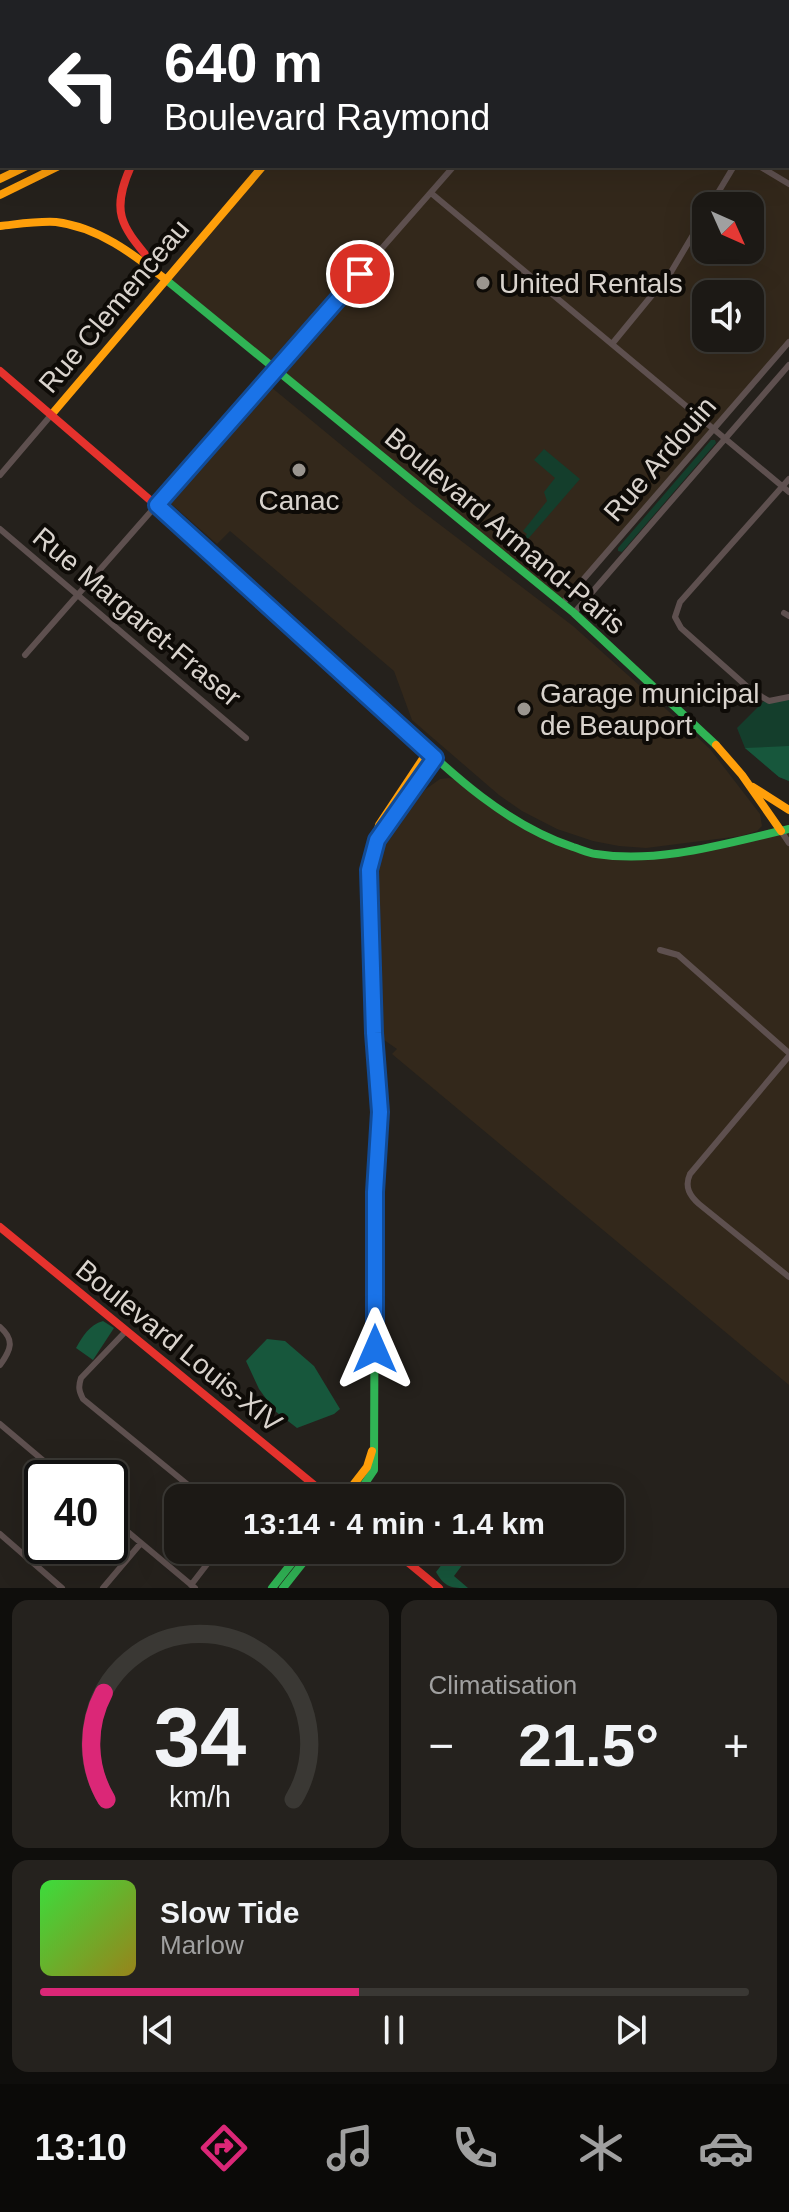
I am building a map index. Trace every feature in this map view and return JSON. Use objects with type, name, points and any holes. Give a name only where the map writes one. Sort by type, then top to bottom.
[{"type":"main road","points":[[0,179],[23,168]]},
{"type":"main road","points":[[0,195],[55,168]]},
{"type":"main road","points":[[130,168],[119,199],[120,218],[125,229],[165,279]]},
{"type":"main road","name":"Rue Clemenceau","points":[[52,414],[261,168]]},
{"type":"main road","points":[[0,226],[39,221],[71,224],[117,243],[165,279]]},
{"type":"main road","name":"Boulevard Armand-Paris","points":[[165,279],[574,613],[704,733],[785,830]]},
{"type":"main road","points":[[0,371],[157,505],[431,755],[486,799],[547,838],[595,854],[646,856],[693,850],[785,830]]},
{"type":"main road","points":[[366,1484],[374,1470],[375,1192],[380,1112],[374,1033],[369,870],[379,825],[431,755]]},
{"type":"main road","points":[[749,784],[789,810]]},
{"type":"main road","name":"Boulevard Louis-XIV","points":[[0,1227],[313,1484]]},
{"type":"main road","points":[[354,1484],[367,1467],[374,1442]]},
{"type":"main road","points":[[272,1588],[291,1564]]},
{"type":"main road","points":[[283,1588],[302,1564]]},
{"type":"main road","points":[[410,1564],[439,1588]]},
{"type":"street","points":[[25,655],[452,168]]},
{"type":"street","points":[[718,192],[733,168]]},
{"type":"street","points":[[762,168],[789,184]]},
{"type":"street","points":[[431,193],[789,492]]},
{"type":"street","points":[[612,344],[671,272],[692,237]]},
{"type":"street","name":"Rue Ardouin","points":[[562,604],[789,342]]},
{"type":"street","name":"Rue Ardouin","points":[[574,613],[789,365]]},
{"type":"street","name":"Rue Clemenceau","points":[[0,475],[52,414]]},
{"type":"street","points":[[789,479],[680,602],[675,617],[681,628],[752,691],[769,701],[789,697]]},
{"type":"street","name":"Rue Margaret-Fraser","points":[[0,529],[246,738]]},
{"type":"street","name":"Boulevard Armand-Paris","points":[[785,830],[789,843]]},
{"type":"street","points":[[660,950],[678,955],[789,1055],[687,1180],[692,1197],[699,1204],[789,1277]]},
{"type":"street","points":[[0,1327],[10,1339],[11,1346],[0,1365]]},
{"type":"street","points":[[126,1331],[81,1378],[78,1386],[80,1393],[83,1399],[187,1484]]},
{"type":"street","points":[[0,1424],[43,1460]]},
{"type":"street","points":[[128,1532],[193,1586],[208,1564]]},
{"type":"street","points":[[0,1534],[62,1588]]},
{"type":"street","points":[[103,1588],[141,1543]]},
{"type":"shaded area","points":[[261,168],[789,168],[789,342],[562,604],[165,279]]},
{"type":"shaded area","points":[[271,387],[414,505],[573,626],[710,749],[760,814],[762,826],[741,836],[646,848],[593,841],[557,829],[522,811],[412,720],[394,671],[230,531],[217,544],[169,502]]},
{"type":"shaded area","points":[[440,779],[462,781],[547,838],[595,854],[646,856],[789,829],[789,1385],[392,1054],[397,1049],[374,1033],[369,870],[377,840],[426,789]]},
{"type":"green space","points":[[711,440],[716,443],[622,552],[618,551],[618,548]]},
{"type":"green space","points":[[544,449],[580,479],[515,554],[509,550],[527,534],[523,531],[547,501],[544,492],[555,478],[534,460]]},
{"type":"green space","points":[[789,697],[789,781],[779,777],[745,748],[737,728],[765,700]]},
{"type":"green space","points":[[789,746],[789,781],[779,777],[745,748]]},
{"type":"green space","points":[[103,1321],[114,1328],[93,1360],[76,1348],[90,1328]]},
{"type":"green space","points":[[267,1339],[285,1341],[314,1366],[340,1409],[297,1428],[275,1411],[259,1389],[246,1361]]},
{"type":"green space","points":[[442,1564],[463,1564],[454,1576],[468,1588],[449,1586],[436,1572]]},
{"type":"traffic: fast","points":[[165,279],[574,613],[716,745]]},
{"type":"traffic: fast","points":[[377,704],[492,805],[545,836],[587,852],[620,856],[669,854],[789,829]]},
{"type":"traffic: fast","points":[[378,839],[435,758]]},
{"type":"traffic: fast","points":[[364,1484],[374,1470],[375,1192],[380,1112],[375,1050]]},
{"type":"traffic: fast","points":[[272,1588],[291,1564]]},
{"type":"traffic: fast","points":[[283,1588],[302,1564]]},
{"type":"traffic: slow","points":[[0,179],[23,168]]},
{"type":"traffic: slow","points":[[0,195],[55,168]]},
{"type":"traffic: slow","points":[[52,414],[261,168]]},
{"type":"traffic: slow","points":[[0,226],[35,222],[71,225],[101,236],[128,251],[165,279]]},
{"type":"traffic: slow","points":[[716,745],[742,775],[781,831]]},
{"type":"traffic: slow","points":[[375,1050],[369,870],[379,825],[428,751]]},
{"type":"traffic: slow","points":[[753,787],[789,810]]},
{"type":"traffic: slow","points":[[354,1484],[367,1467],[372,1451]]},
{"type":"traffic: jam","points":[[130,168],[120,209],[127,230],[154,265]]},
{"type":"traffic: jam","points":[[0,371],[200,543],[377,704]]},
{"type":"traffic: jam","points":[[0,1227],[313,1484]]},
{"type":"traffic: jam","points":[[410,1564],[439,1588]]},
{"type":"place","name":"United Rentals","points":[[483,283]]},
{"type":"place","name":"Canac","points":[[299,470]]},
{"type":"place","name":"Garage municipal de Beauport","points":[[524,709]]},
{"type":"route","points":[[360,274],[157,505],[435,758],[377,840],[369,870],[374,1033],[380,1112],[375,1192],[375,1349]]}]
